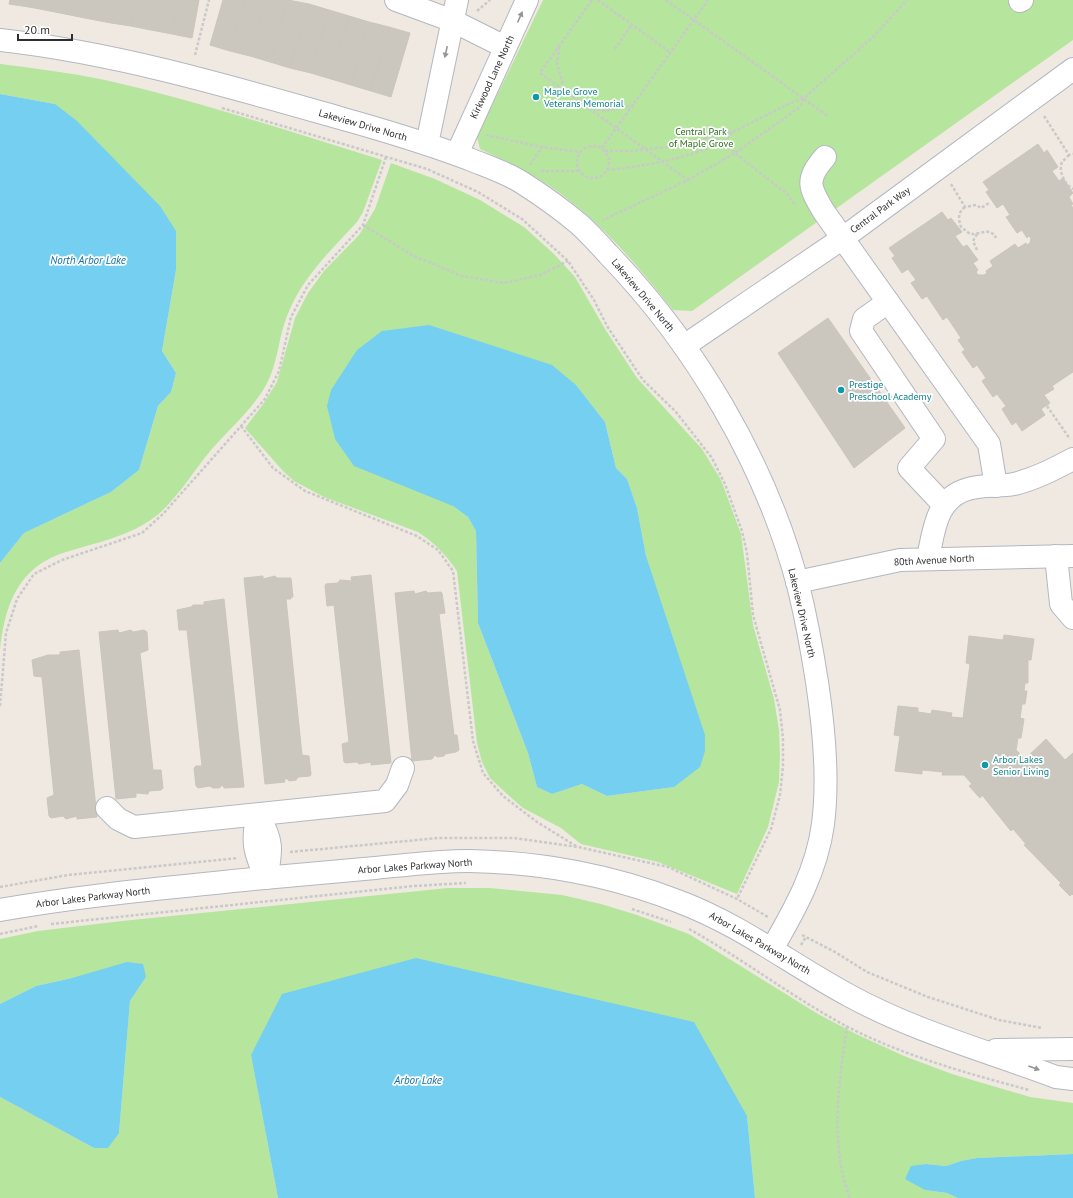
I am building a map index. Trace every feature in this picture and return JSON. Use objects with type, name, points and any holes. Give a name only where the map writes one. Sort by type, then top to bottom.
[{"type":"street","points":[[396,0],[452,21],[505,47]]},
{"type":"street","points":[[427,144],[457,0]]},
{"type":"street","name":"Kirkwood Lane North","points":[[457,154],[527,0]]},
{"type":"street","name":"Lakeview Drive North","points":[[0,40],[131,61],[229,86],[457,154],[519,181],[578,223],[631,278],[684,346],[736,429],[774,515],[797,582],[810,636],[820,701],[825,788],[823,826],[815,861],[803,894],[772,949]]},
{"type":"street","name":"Central Park Way","points":[[684,346],[842,238],[1073,69]]},
{"type":"street","points":[[825,157],[814,170],[811,186],[821,207],[989,444],[996,486]]},
{"type":"street","points":[[888,302],[864,319],[861,331],[934,439],[909,468],[944,505]]},
{"type":"street","points":[[928,558],[938,514],[949,498],[968,489],[1014,484],[1047,473],[1071,449]]},
{"type":"street","points":[[1064,556],[1061,604],[1073,618]]},
{"type":"street","name":"80th Avenue North","points":[[797,582],[900,560],[928,558],[1064,556]]},
{"type":"street","points":[[107,808],[118,819],[134,827],[385,801],[397,785],[403,768]]},
{"type":"street","points":[[258,815],[268,832],[271,854],[266,878]]},
{"type":"street","name":"Arbor Lakes Parkway North","points":[[0,910],[44,902],[106,894],[414,864],[467,861],[514,863],[581,873],[628,885],[680,901],[724,921],[850,996],[918,1027],[1056,1077],[1073,1079]]},
{"type":"street","name":"Arbor Lakes Parkway North","points":[[984,1050],[1073,1049]]},
{"type":"path","points":[[195,55],[209,0]]},
{"type":"path","points":[[476,12],[490,0]]},
{"type":"path","points":[[592,0],[540,73],[688,180]]},
{"type":"path","points":[[598,0],[671,53]]},
{"type":"path","points":[[666,0],[828,116]]},
{"type":"path","points":[[602,148],[708,0]]},
{"type":"path","points":[[607,170],[609,160],[602,148],[589,146],[580,152],[577,161],[583,175],[594,178],[599,177],[607,170],[663,161],[721,142],[735,131],[786,105],[804,98],[874,36],[907,0]]},
{"type":"path","points":[[615,49],[632,24]]},
{"type":"path","points":[[560,44],[557,63],[564,89]]},
{"type":"path","points":[[603,220],[688,180],[735,153],[800,107],[804,98]]},
{"type":"path","points":[[589,107],[605,111],[634,105]]},
{"type":"path","points":[[219,106],[427,170],[478,192],[522,219],[568,261],[594,300],[607,326],[643,380],[676,412],[712,458],[725,484],[742,531],[747,553],[752,615],[780,710],[783,766],[780,795],[771,829],[737,899]]},
{"type":"path","points":[[1044,116],[1071,154],[1062,162],[1061,169],[1064,179],[1070,188],[1073,189]]},
{"type":"path","points":[[605,151],[647,150],[735,131]]},
{"type":"path","points":[[486,135],[542,148],[580,152]]},
{"type":"path","points":[[712,135],[787,194],[799,210]]},
{"type":"path","points":[[528,168],[542,148]]},
{"type":"path","points":[[0,706],[6,633],[17,599],[34,574],[62,560],[142,534],[163,514],[265,399],[278,371],[291,317],[308,285],[363,226],[386,157]]},
{"type":"path","points":[[540,171],[580,171]]},
{"type":"path","points":[[950,183],[965,207]]},
{"type":"path","points":[[978,234],[967,233],[961,227],[959,216],[960,210],[965,207],[976,205],[981,208],[989,203]]},
{"type":"path","points":[[363,226],[414,256],[462,276],[504,283],[540,275],[568,261]]},
{"type":"path","points":[[977,250],[973,241],[982,231],[989,232],[996,238]]},
{"type":"path","points":[[1047,406],[1071,449]]},
{"type":"path","points":[[241,426],[273,468],[305,491],[417,536],[438,550],[453,571],[473,741],[483,773],[503,796],[537,822],[578,847]]},
{"type":"path","points":[[49,924],[413,886],[467,883]]},
{"type":"path","points":[[627,907],[677,924]]},
{"type":"path","points":[[0,934],[41,925]]},
{"type":"path","points":[[684,926],[726,950],[803,1001],[847,1026],[893,1048],[941,1065],[1030,1090]]},
{"type":"path","points":[[806,937],[867,972],[928,997],[999,1020],[1043,1028]]},
{"type":"path","points":[[847,1026],[838,1089],[839,1143],[844,1182],[850,1198]]},
{"type":"green space","name":"Central Park of Maple Grove","points":[[543,0],[1073,0],[1073,40],[692,311],[673,310],[627,255],[576,205],[530,174],[480,149],[477,137]]},
{"type":"green space","points":[[0,64],[79,75],[140,88],[244,117],[382,160],[363,212],[357,222],[317,266],[300,290],[293,303],[284,324],[276,360],[270,377],[254,403],[211,450],[177,495],[158,515],[144,524],[120,535],[55,556],[41,563],[30,572],[14,595],[9,608],[0,650],[0,563],[24,533],[111,492],[139,470],[158,406],[171,392],[176,373],[162,351],[176,270],[55,104],[0,94]]},
{"type":"green space","points":[[391,163],[435,179],[480,200],[524,227],[554,254],[575,277],[605,329],[637,378],[702,449],[721,480],[741,534],[753,625],[774,699],[779,730],[780,755],[779,782],[768,827],[737,894],[658,862],[581,844],[561,828],[523,808],[490,778],[482,762],[477,743],[457,571],[430,540],[418,532],[324,497],[294,481],[283,471],[245,428],[264,403],[277,382],[295,318],[308,293],[324,271],[359,235],[375,209]],"holes":[[[576,385],[605,422],[616,468],[627,479],[637,508],[646,556],[674,787],[607,796],[582,784],[552,794],[537,787],[528,753],[478,623],[476,531],[468,517],[453,506]]]},
{"type":"green space","points":[[448,888],[490,888],[562,895],[601,904],[637,915],[689,934],[818,1014],[856,1034],[904,1056],[952,1074],[1030,1097],[1073,1103],[1073,1154],[977,1158],[946,1166],[921,1165],[925,1190],[947,1193],[958,1198],[755,1198],[747,1116],[251,1055],[278,1198],[0,1198],[0,1097],[94,1148],[119,1133],[130,1001],[146,977],[72,978],[36,986],[0,1004],[0,939],[38,931],[122,921]]},
{"type":"water","name":"North Arbor Lake","points":[[0,94],[55,104],[77,121],[160,206],[176,231],[176,270],[162,351],[176,373],[171,392],[158,406],[139,470],[111,492],[24,533],[0,563]]},
{"type":"water","points":[[429,325],[552,365],[576,385],[605,422],[616,468],[627,479],[637,508],[646,556],[705,735],[705,751],[700,767],[674,787],[607,796],[582,784],[552,794],[537,787],[528,753],[478,623],[476,531],[468,517],[453,506],[354,466],[335,439],[327,406],[331,390],[357,350],[382,331]]},
{"type":"water","name":"Arbor Lake","points":[[416,958],[694,1022],[747,1116],[755,1198],[278,1198],[251,1055],[282,994]]},
{"type":"water","points":[[127,962],[143,964],[146,977],[130,1001],[119,1133],[108,1148],[94,1148],[0,1097],[0,1004],[36,986],[72,978]]},
{"type":"water","points":[[1073,1154],[1073,1198],[958,1198],[947,1193],[925,1190],[905,1179],[911,1166],[926,1164],[946,1166],[977,1158]]},
{"type":"building","points":[[10,0],[31,0],[29,7],[9,4]]},
{"type":"building","points":[[31,0],[52,0],[50,11],[29,7]]},
{"type":"building","points":[[52,0],[73,0],[70,15],[50,11]]},
{"type":"building","points":[[73,0],[94,0],[90,19],[70,15]]},
{"type":"building","points":[[94,0],[115,0],[111,23],[90,19]]},
{"type":"building","points":[[115,0],[136,0],[131,26],[111,23]]},
{"type":"building","points":[[136,0],[157,0],[151,30],[131,26]]},
{"type":"building","points":[[157,0],[178,0],[172,34],[151,30]]},
{"type":"building","points":[[178,0],[199,0],[192,38],[172,34]]},
{"type":"building","points":[[223,0],[245,0],[230,51],[210,45]]},
{"type":"building","points":[[245,0],[266,0],[250,56],[230,51]]},
{"type":"building","points":[[266,0],[288,0],[270,62],[250,56]]},
{"type":"building","points":[[288,0],[309,4],[290,68],[270,62]]},
{"type":"building","points":[[309,4],[329,10],[311,73],[290,68]]},
{"type":"building","points":[[329,10],[349,16],[331,79],[311,73]]},
{"type":"building","points":[[349,16],[369,22],[351,85],[331,79]]},
{"type":"building","points":[[369,22],[389,27],[371,91],[351,85]]},
{"type":"building","points":[[389,27],[410,33],[391,97],[371,91]]},
{"type":"building","points":[[1038,144],[1044,153],[1047,150],[1058,167],[1052,171],[1059,181],[1063,178],[1073,193],[1069,197],[1073,204],[1071,205],[1073,208],[1073,372],[1052,386],[1054,389],[1044,395],[1050,403],[1041,409],[1045,415],[1022,431],[1016,422],[1012,425],[1002,409],[1006,406],[997,394],[993,397],[982,381],[986,378],[977,365],[973,368],[962,352],[965,350],[958,340],[961,338],[947,317],[943,320],[927,296],[922,299],[911,283],[916,280],[908,269],[902,273],[892,258],[895,256],[889,248],[942,212],[948,220],[951,218],[962,232],[955,236],[963,247],[967,245],[978,260],[973,263],[978,270],[976,272],[978,275],[984,275],[987,273],[986,271],[993,266],[990,261],[1015,244],[1018,248],[1026,243],[1027,245],[1030,243],[1031,238],[1029,236],[1027,238],[1022,230],[1017,233],[1006,217],[1010,215],[1003,204],[997,208],[986,192],[989,190],[983,182]]},
{"type":"building","name":"Prestige Preschool Academy","points":[[828,318],[905,428],[854,468],[778,353]]},
{"type":"building","points":[[371,575],[391,763],[371,765],[371,762],[359,764],[357,762],[344,762],[342,744],[349,742],[334,605],[327,606],[325,586],[326,584],[338,583],[340,580],[352,581],[351,577]]},
{"type":"building","points":[[263,576],[263,579],[275,576],[277,578],[291,578],[293,597],[291,597],[291,599],[286,599],[302,755],[309,756],[311,774],[310,776],[298,777],[296,780],[289,781],[288,779],[284,779],[285,782],[265,784],[244,578]]},
{"type":"building","points":[[414,591],[415,594],[426,591],[428,593],[442,593],[445,613],[439,614],[454,735],[457,735],[459,750],[445,754],[444,756],[437,757],[435,755],[432,759],[412,761],[395,593]]},
{"type":"building","points":[[224,599],[244,787],[224,788],[223,785],[219,788],[213,788],[210,786],[198,788],[196,786],[194,768],[196,766],[202,766],[187,630],[179,630],[177,610],[191,607],[193,605],[204,605],[204,602]]},
{"type":"building","points":[[118,630],[119,633],[131,630],[133,632],[144,630],[147,632],[148,650],[140,653],[153,770],[161,770],[163,788],[161,790],[149,791],[148,794],[136,793],[136,797],[116,799],[99,632]]},
{"type":"building","name":"Arbor Lakes Senior Living","points":[[1004,635],[1034,639],[1031,660],[1028,660],[1028,683],[1025,683],[1024,691],[1027,691],[1025,704],[1022,704],[1020,718],[1024,719],[1021,738],[1018,738],[1016,750],[1025,759],[1046,739],[1065,760],[1073,753],[1073,895],[1072,894],[1070,896],[1059,885],[1061,883],[1024,845],[1026,844],[1013,829],[1011,831],[982,795],[980,798],[969,786],[972,784],[964,775],[942,775],[943,772],[922,770],[922,774],[895,771],[900,736],[894,735],[898,706],[918,708],[918,712],[931,714],[932,710],[952,713],[951,717],[963,718],[970,664],[966,663],[969,636],[1003,640]]},
{"type":"building","points":[[79,650],[97,817],[77,819],[77,816],[66,819],[63,816],[51,818],[49,816],[47,798],[54,795],[42,677],[34,676],[32,660],[48,655],[60,655],[60,652]]},
{"type":"place","name":"Maple Grove Veterans Memorial","points":[[536,97]]},
{"type":"place","name":"Prestige Preschool Academy","points":[[841,390]]},
{"type":"place","name":"Arbor Lakes Senior Living","points":[[985,765]]}]
